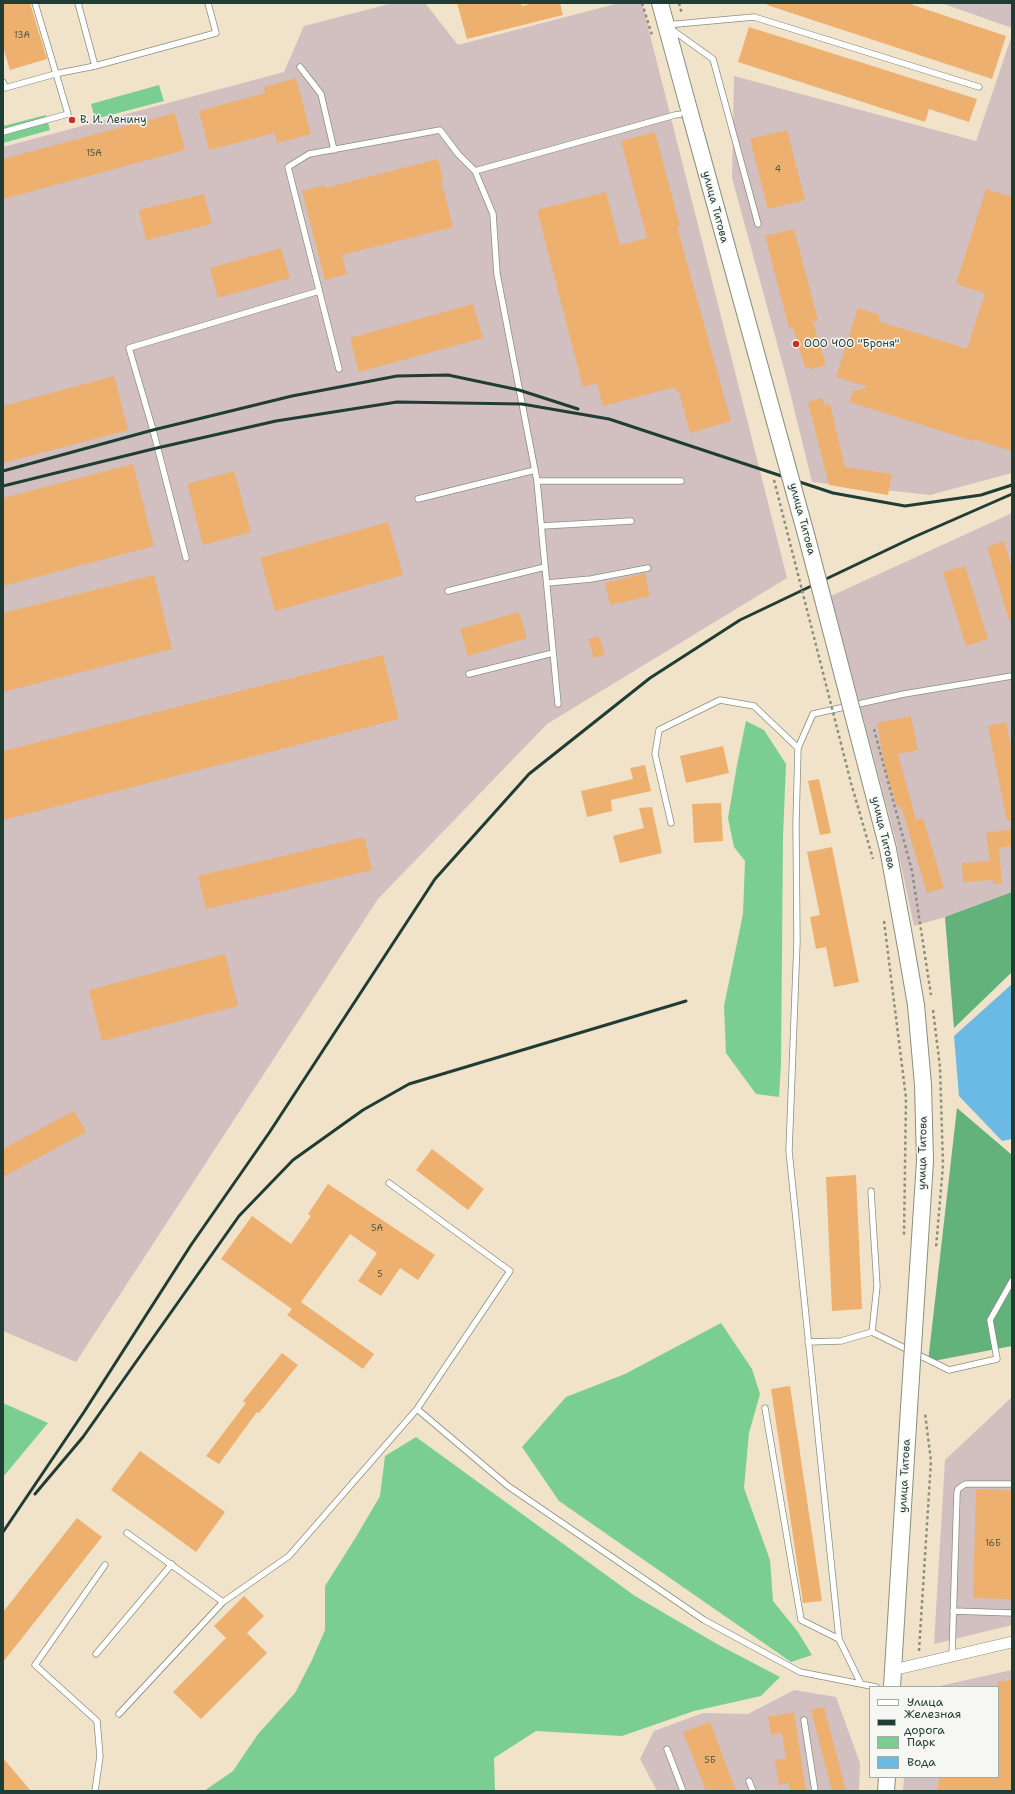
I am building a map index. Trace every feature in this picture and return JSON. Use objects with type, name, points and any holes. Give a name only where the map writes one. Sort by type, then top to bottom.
[{"type":"main road","name":"улица Титова","points":[[660,3],[749,333],[780,438],[888,849],[916,1005],[923,1085],[925,1161],[917,1408],[892,1686]]},
{"type":"main road","points":[[886,1791],[887,1778]]},
{"type":"street","points":[[893,1670],[1012,1642]]},
{"type":"lane","points":[[3,132],[68,114],[35,3]]},
{"type":"lane","points":[[78,3],[95,66]]},
{"type":"lane","points":[[4,86],[95,66],[216,33],[208,3]]},
{"type":"lane","points":[[666,25],[754,17],[979,87]]},
{"type":"lane","points":[[666,25],[713,59],[758,224]]},
{"type":"lane","points":[[300,67],[321,94],[334,150]]},
{"type":"lane","points":[[475,171],[675,115],[690,113]]},
{"type":"lane","points":[[339,369],[288,167],[309,154],[440,130],[458,154],[475,171],[493,214],[497,274],[537,481],[558,704]]},
{"type":"lane","points":[[186,558],[153,430],[129,348],[319,291]]},
{"type":"lane","points":[[418,499],[535,470]]},
{"type":"lane","points":[[537,481],[681,481]]},
{"type":"lane","points":[[542,526],[631,521]]},
{"type":"lane","points":[[448,591],[546,567]]},
{"type":"lane","points":[[547,583],[591,579],[648,568]]},
{"type":"lane","points":[[469,674],[553,653]]},
{"type":"lane","points":[[861,1684],[839,1639],[789,1151],[797,942],[796,824],[798,748],[812,714],[904,694],[1012,676]]},
{"type":"lane","points":[[671,823],[655,754],[659,730],[720,700],[754,706],[798,748]]},
{"type":"lane","points":[[119,1714],[223,1602],[289,1556],[417,1409],[510,1271],[389,1183]]},
{"type":"lane","points":[[871,1191],[877,1286],[872,1332]]},
{"type":"lane","points":[[808,1342],[841,1341],[872,1332],[949,1370],[997,1359],[990,1320],[1012,1281]]},
{"type":"lane","points":[[765,1408],[801,1620],[839,1639]]},
{"type":"lane","points":[[417,1409],[508,1486],[704,1620],[800,1672],[871,1686]]},
{"type":"lane","points":[[952,1656],[958,1489],[965,1484],[1012,1484]]},
{"type":"lane","points":[[127,1533],[223,1602]]},
{"type":"lane","points":[[96,1654],[172,1564]]},
{"type":"lane","points":[[95,1791],[100,1756],[97,1721],[35,1665],[105,1565]]},
{"type":"lane","points":[[953,1611],[1012,1613]]},
{"type":"lane","points":[[804,1720],[815,1791]]},
{"type":"lane","points":[[667,1748],[683,1791]]},
{"type":"lane","points":[[749,1781],[753,1791]]},
{"type":"path","points":[[772,473],[851,784],[874,862]]},
{"type":"path","points":[[884,915],[906,1098],[903,1239]]},
{"type":"path","points":[[917,1408],[931,1462],[919,1664]]},
{"type":"shaded area","points":[[393,3],[425,3],[458,45],[619,3],[642,3],[787,578],[547,724],[378,899],[76,1362],[3,1331],[3,147],[284,72],[304,26]]},
{"type":"shaded area","points":[[941,3],[1012,3],[1012,28]]},
{"type":"shaded area","points":[[1012,35],[1012,473],[930,495],[812,482],[787,380],[732,178],[734,76],[976,141]]},
{"type":"shaded area","points":[[1012,513],[1012,892],[945,917],[914,926],[896,841],[831,596]]},
{"type":"shaded area","points":[[1012,1397],[1012,1625],[934,1644],[945,1460]]},
{"type":"shaded area","points":[[1012,1670],[1012,1791],[903,1791],[904,1778],[999,1778],[999,1686],[940,1686]]},
{"type":"shaded area","points":[[794,1690],[836,1697],[860,1763],[859,1791],[657,1791],[640,1759],[654,1731],[703,1713],[748,1714]]},
{"type":"green space","points":[[159,85],[164,101],[95,119],[91,104]]},
{"type":"green space","points":[[46,115],[50,130],[3,143],[3,126]]},
{"type":"green space","points":[[746,721],[764,730],[786,764],[783,837],[781,1064],[779,1097],[756,1094],[726,1053],[724,1006],[743,914],[745,861],[734,847],[728,818]]},
{"type":"green space","points":[[1012,892],[1012,972],[954,1028],[945,917]]},
{"type":"green space","points":[[957,1108],[1012,1155],[1012,1346],[928,1362]]},
{"type":"green space","points":[[721,1323],[752,1369],[760,1394],[749,1433],[744,1488],[770,1560],[773,1601],[798,1632],[812,1655],[791,1662],[559,1501],[522,1447],[566,1397],[625,1374]]},
{"type":"green space","points":[[3,1403],[48,1423],[3,1477]]},
{"type":"green space","points":[[416,1437],[635,1596],[717,1644],[780,1677],[761,1696],[694,1711],[622,1736],[536,1731],[494,1758],[495,1791],[204,1791],[233,1771],[258,1734],[295,1693],[325,1630],[325,1586],[380,1496],[385,1456]]},
{"type":"water","points":[[1012,984],[1012,1139],[1002,1141],[959,1096],[954,1036]]},
{"type":"building","points":[[3,3],[30,3],[47,59],[10,70],[3,47]]},
{"type":"building","points":[[457,3],[521,3],[522,6],[533,3],[560,3],[563,15],[467,39]]},
{"type":"building","points":[[768,3],[907,3],[1006,36],[992,79],[767,5]]},
{"type":"building","points":[[749,27],[977,99],[969,122],[929,109],[925,122],[738,62]]},
{"type":"building","points":[[296,78],[311,134],[277,143],[275,133],[209,150],[199,111],[265,93],[264,87]]},
{"type":"building","points":[[175,113],[185,150],[3,199],[3,159]]},
{"type":"building","points":[[787,130],[805,200],[768,209],[750,139]]},
{"type":"building","points":[[655,132],[680,226],[677,227],[731,421],[690,433],[679,392],[677,393],[675,387],[603,406],[597,383],[583,387],[537,210],[606,192],[620,245],[647,238],[621,141]]},
{"type":"building","points":[[438,159],[443,179],[441,180],[453,227],[342,255],[347,274],[325,280],[302,191],[324,185],[325,188]]},
{"type":"building","points":[[986,189],[1012,197],[1012,451],[974,439],[973,441],[849,402],[853,391],[869,387],[836,377],[858,308],[880,315],[878,321],[967,349],[985,293],[956,284]]},
{"type":"building","points":[[204,194],[212,224],[146,240],[139,210]]},
{"type":"building","points":[[794,229],[818,320],[813,322],[826,365],[812,369],[805,367],[793,327],[789,328],[765,236]]},
{"type":"building","points":[[281,248],[290,278],[218,298],[210,268]]},
{"type":"building","points":[[473,304],[483,338],[359,372],[350,338]]},
{"type":"building","points":[[114,376],[128,430],[3,463],[3,406]]},
{"type":"building","points":[[823,398],[825,406],[830,404],[845,467],[892,474],[888,495],[829,485],[808,402]]},
{"type":"building","points":[[133,464],[154,546],[3,586],[3,498]]},
{"type":"building","points":[[234,471],[251,532],[203,545],[187,484]]},
{"type":"building","points":[[388,522],[403,575],[275,611],[260,558]]},
{"type":"building","points":[[1004,541],[1012,569],[1012,619],[1009,620],[987,547]]},
{"type":"building","points":[[965,566],[988,639],[966,646],[943,572]]},
{"type":"building","points":[[645,573],[650,596],[610,605],[605,583]]},
{"type":"building","points":[[154,575],[172,649],[3,692],[3,613]]},
{"type":"building","points":[[519,612],[527,638],[468,656],[460,629]]},
{"type":"building","points":[[599,636],[605,655],[594,658],[588,639]]},
{"type":"building","points":[[383,655],[399,719],[3,820],[3,751]]},
{"type":"building","points":[[911,716],[918,750],[898,754],[916,820],[923,818],[944,888],[927,893],[901,806],[897,807],[885,767],[877,723]]},
{"type":"building","points":[[1006,722],[1012,752],[1012,820],[1007,821],[988,726]]},
{"type":"building","points":[[723,746],[729,773],[686,783],[680,756]]},
{"type":"building","points":[[645,765],[651,791],[611,800],[612,811],[587,817],[581,791],[633,779],[630,768]]},
{"type":"building","points":[[819,779],[831,833],[820,835],[808,781]]},
{"type":"building","points":[[721,803],[723,841],[694,843],[692,804]]},
{"type":"building","points":[[652,807],[662,853],[620,863],[613,836],[644,828],[639,808]]},
{"type":"building","points":[[1012,829],[1012,846],[999,848],[1002,883],[993,884],[993,880],[963,882],[962,863],[990,861],[986,833]]},
{"type":"building","points":[[364,837],[372,870],[206,909],[198,876]]},
{"type":"building","points":[[832,847],[859,982],[834,987],[826,947],[816,949],[810,917],[820,915],[807,852]]},
{"type":"building","points":[[225,954],[238,1006],[102,1041],[89,990]]},
{"type":"building","points":[[74,1111],[86,1132],[3,1177],[3,1149]]},
{"type":"building","points":[[432,1149],[484,1189],[468,1210],[416,1170]]},
{"type":"building","points":[[856,1175],[862,1309],[832,1311],[826,1177]]},
{"type":"building","points":[[328,1184],[435,1255],[418,1280],[400,1268],[381,1296],[358,1281],[377,1253],[350,1234],[301,1302],[374,1354],[363,1369],[287,1315],[292,1309],[221,1259],[252,1216],[291,1244],[311,1216],[308,1214]]},
{"type":"building","points":[[282,1353],[298,1365],[259,1413],[257,1412],[219,1464],[206,1456],[246,1403],[243,1401]]},
{"type":"building","points":[[790,1386],[822,1601],[803,1603],[771,1389]]},
{"type":"building","points":[[140,1451],[225,1512],[196,1552],[111,1490]]},
{"type":"building","points":[[976,1489],[1012,1490],[1012,1599],[973,1598]]},
{"type":"building","points":[[77,1518],[102,1537],[3,1662],[3,1612]]},
{"type":"building","points":[[244,1596],[264,1616],[247,1633],[267,1653],[201,1719],[173,1692],[226,1638],[214,1626]]},
{"type":"building","points":[[1012,1680],[1012,1791],[938,1791],[939,1778],[999,1778],[998,1682]]},
{"type":"building","points":[[824,1707],[846,1791],[832,1791],[811,1710]]},
{"type":"building","points":[[794,1712],[806,1791],[790,1791],[789,1783],[779,1785],[775,1760],[786,1758],[782,1733],[771,1735],[768,1717]]},
{"type":"building","points":[[710,1722],[736,1791],[706,1791],[683,1732]]},
{"type":"building","points":[[3,1758],[31,1791],[3,1791]]},
{"type":"railway","points":[[3,471],[153,430],[292,396],[397,376],[448,375],[519,390],[578,409]]},
{"type":"railway","points":[[3,486],[157,448],[276,421],[397,402],[522,404],[609,419],[833,493],[905,506],[981,495],[1012,485]]},
{"type":"railway","points":[[3,1532],[84,1412],[191,1245],[269,1133],[435,879],[529,774],[650,678],[740,620],[914,537],[1012,494]]},
{"type":"railway","points":[[35,1494],[83,1437],[239,1216],[293,1160],[363,1110],[409,1084],[686,1001]]},
{"type":"place","name":"В. И. Ленину","points":[[72,120]]},
{"type":"place","name":"ООО ЧОО \"Броня\"","points":[[796,344]]}]
